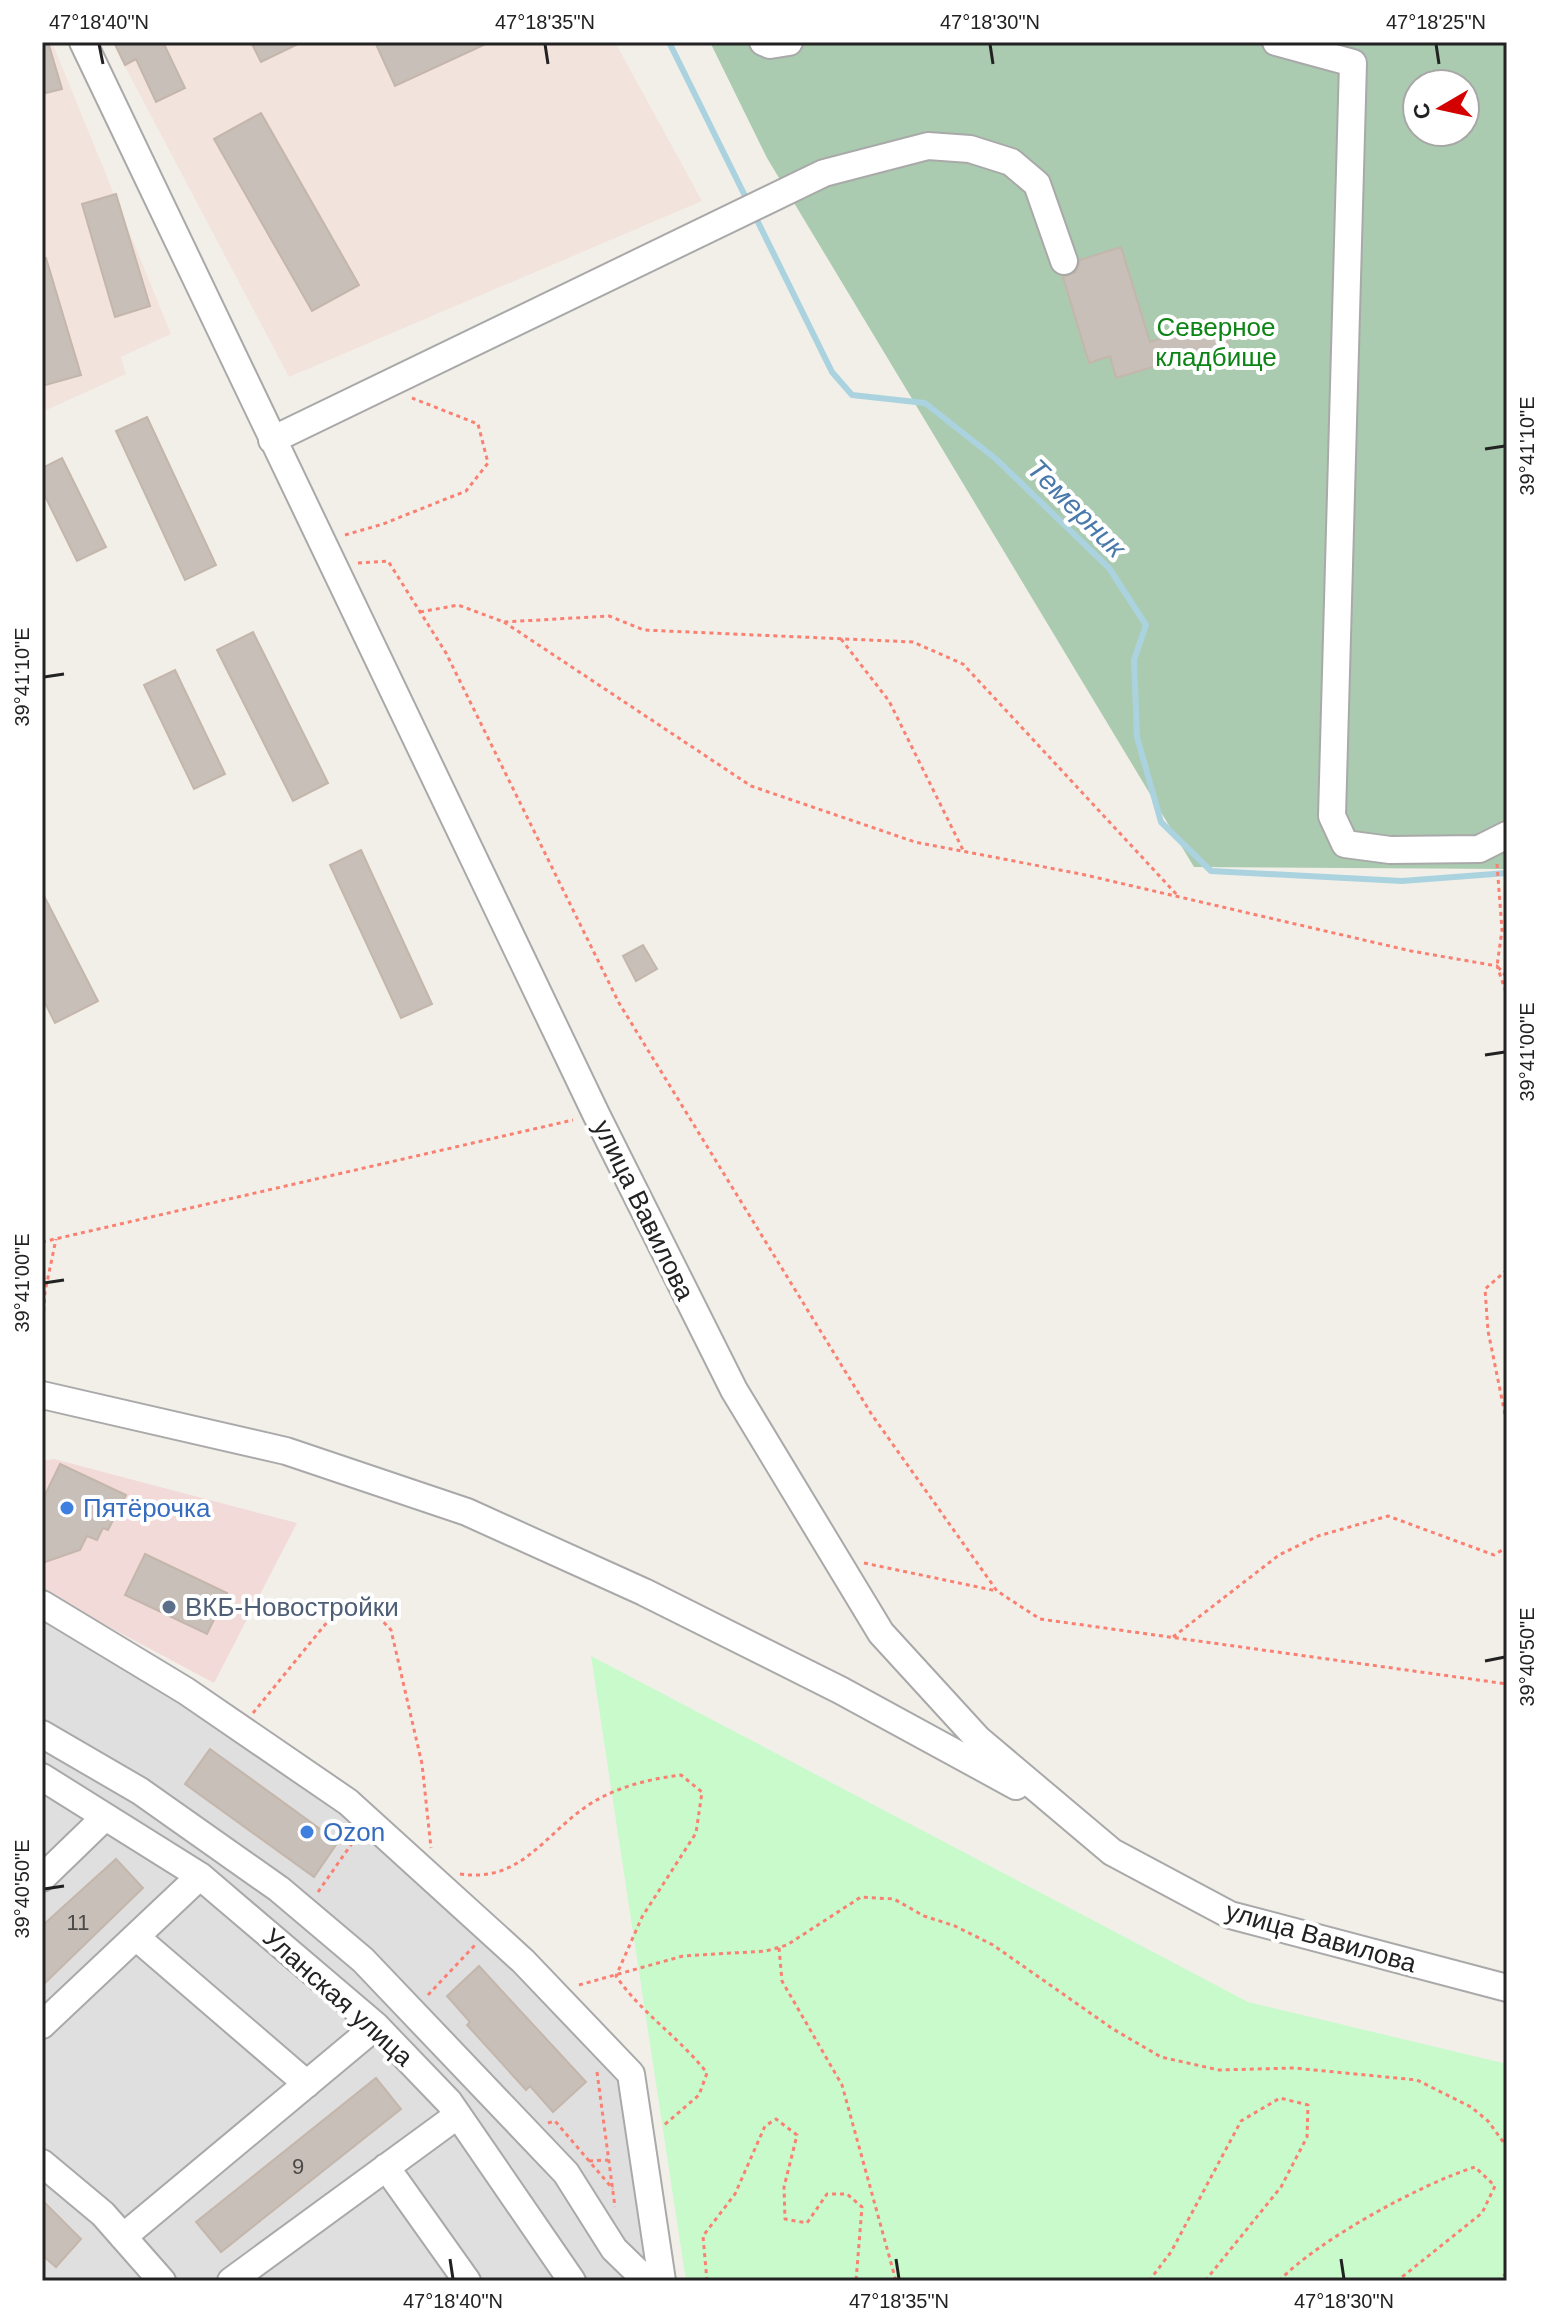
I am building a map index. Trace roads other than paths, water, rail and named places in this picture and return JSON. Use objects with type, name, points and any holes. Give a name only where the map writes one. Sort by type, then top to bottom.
[{"type":"street","name":"улица Вавилова","points":[[83,42],[596,1114],[734,1390],[881,1633],[978,1739],[1112,1852],[1230,1915],[1507,1988]]},
{"type":"street","points":[[763,42],[770,45],[789,42]]},
{"type":"street","points":[[1276,42],[1312,46],[1353,63],[1332,816],[1345,844],[1390,850],[1479,849],[1501,838]]},
{"type":"street","points":[[272,440],[824,173],[928,146],[970,149],[1011,162],[1037,184],[1064,261]]},
{"type":"street","name":"улица Вавилова","points":[[42,1395],[286,1451],[467,1512],[644,1592],[840,1690],[1065,1813]]},
{"type":"street","points":[[42,1604],[241,1728],[348,1802],[523,1961],[631,2074],[662,2281]]},
{"type":"street","points":[[42,1734],[140,1791],[305,1911],[363,1960],[566,2173],[614,2249],[647,2281]]},
{"type":"street","name":"Уланская улица","points":[[42,1777],[200,1876],[376,2026],[458,2115],[572,2281]]},
{"type":"street","points":[[42,1878],[105,1817]]},
{"type":"street","points":[[42,2025],[200,1876]]},
{"type":"street","points":[[136,1937],[307,2084]]},
{"type":"street","points":[[123,2237],[376,2026]]},
{"type":"street","points":[[231,2281],[458,2115]]},
{"type":"street","points":[[42,2163],[103,2214],[162,2281]]},
{"type":"street","points":[[386,2167],[467,2281]]},
{"type":"waterway","name":"Темерник","points":[[669,42],[749,204]]},
{"type":"waterway","name":"Темерник","points":[[754,214],[832,372],[852,395],[925,403],[996,459],[1109,568],[1146,625],[1134,660],[1137,737],[1161,822],[1211,871],[1402,881],[1507,873]]},
{"type":"place","name":"Пятёрочка","points":[[67,1508]]},
{"type":"place","name":"ВКБ-Новостройки","points":[[169,1607]]},
{"type":"place","name":"Ozon","points":[[307,1832]]},
{"type":"park label","name":"Северное кладбище","points":[[1216,342]]}]
